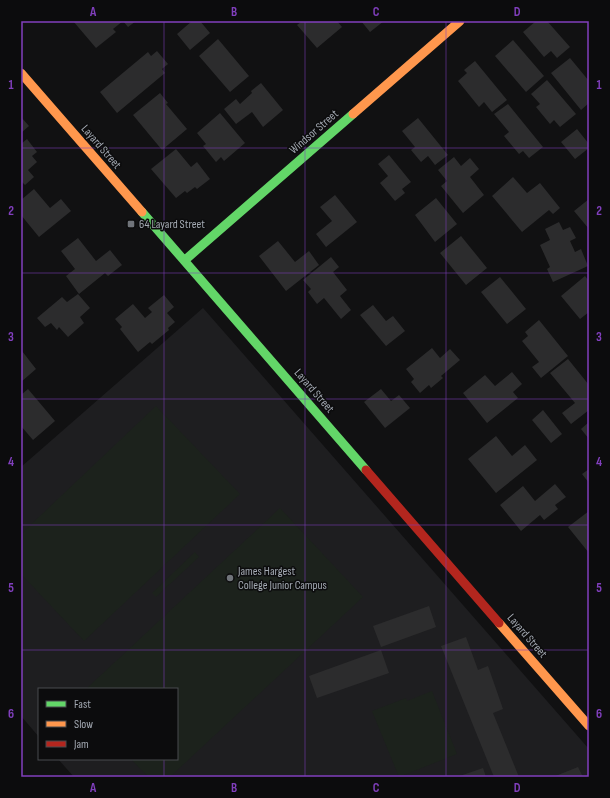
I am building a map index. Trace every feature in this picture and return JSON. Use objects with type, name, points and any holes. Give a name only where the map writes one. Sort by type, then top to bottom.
[{"type":"street","name":"Windsor Street","points":[[185,260],[460,21]]},
{"type":"street","name":"Layard Street","points":[[21,73],[589,726]]},
{"type":"shaded area","name":"James Hargest College Junior Campus","points":[[203,308],[589,749],[589,777],[74,777],[59,760],[178,760],[178,688],[38,688],[38,736],[21,716],[21,467]]},
{"type":"shaded area","points":[[156,406],[240,494],[84,641],[21,574],[21,534]]},
{"type":"shaded area","points":[[280,508],[363,597],[170,777],[148,777],[132,760],[178,760],[178,688],[87,688]]},
{"type":"shaded area","points":[[195,552],[199,557],[156,597],[152,593]]},
{"type":"shaded area","points":[[432,691],[457,754],[399,777],[372,711],[406,698],[407,701]]},
{"type":"building","points":[[73,21],[123,21],[113,29],[116,32],[96,48]]},
{"type":"building","points":[[123,21],[136,21],[128,27]]},
{"type":"building","points":[[192,21],[200,21],[210,33],[190,50],[177,34]]},
{"type":"building","points":[[302,21],[337,21],[342,27],[317,48],[297,25]]},
{"type":"building","points":[[361,21],[384,21],[370,32]]},
{"type":"building","points":[[536,21],[547,21],[570,47],[557,58],[551,51],[544,57],[523,32]]},
{"type":"building","points":[[218,39],[249,76],[230,92],[199,56]]},
{"type":"building","points":[[513,40],[544,76],[526,92],[495,56]]},
{"type":"building","points":[[157,51],[168,64],[162,69],[165,73],[117,113],[100,92],[148,52],[151,56]]},
{"type":"building","points":[[570,58],[589,81],[589,103],[581,110],[551,73]]},
{"type":"building","points":[[475,61],[507,100],[492,112],[484,102],[479,107],[458,81],[467,73],[464,70]]},
{"type":"building","points":[[547,80],[576,114],[560,127],[554,120],[550,124],[536,107],[540,104],[531,94]]},
{"type":"building","points":[[261,83],[283,110],[263,127],[252,112],[236,124],[224,109],[236,99],[240,104],[252,93],[251,91]]},
{"type":"building","points":[[160,93],[168,103],[166,104],[187,129],[162,150],[133,115]]},
{"type":"building","points":[[508,104],[543,147],[529,158],[523,151],[519,154],[504,136],[509,132],[494,114]]},
{"type":"building","points":[[220,113],[245,143],[224,161],[221,157],[216,162],[203,146],[206,144],[197,133]]},
{"type":"building","points":[[21,117],[29,126],[21,133]]},
{"type":"building","points":[[418,118],[448,155],[435,165],[428,156],[421,162],[411,150],[415,147],[402,131]]},
{"type":"building","points":[[577,129],[589,144],[589,148],[575,159],[561,142]]},
{"type":"building","points":[[27,139],[37,152],[32,156],[37,162],[28,170],[34,177],[25,185],[21,181],[21,144]]},
{"type":"building","points":[[176,149],[191,167],[197,162],[210,179],[197,189],[195,187],[187,193],[185,191],[176,198],[151,169]]},
{"type":"building","points":[[389,155],[411,182],[402,189],[405,193],[395,201],[380,183],[388,176],[378,164]]},
{"type":"building","points":[[454,157],[461,166],[470,158],[479,169],[470,177],[484,195],[463,213],[441,186],[447,181],[438,170]]},
{"type":"building","points":[[513,177],[527,193],[540,183],[560,208],[553,214],[549,210],[522,232],[492,196]]},
{"type":"building","points":[[34,189],[50,208],[61,199],[71,211],[39,237],[21,215],[21,200]]},
{"type":"building","points":[[335,195],[357,222],[326,247],[316,234],[332,221],[320,207]]},
{"type":"building","points":[[436,198],[457,224],[435,242],[415,215]]},
{"type":"building","points":[[589,199],[589,229],[574,211]]},
{"type":"building","points":[[559,222],[563,230],[570,227],[576,238],[570,241],[575,252],[581,249],[588,266],[553,282],[547,269],[550,267],[540,245],[550,240],[545,229]]},
{"type":"building","points":[[461,236],[487,268],[466,285],[440,253]]},
{"type":"building","points":[[78,238],[96,261],[110,250],[122,265],[108,276],[105,273],[79,294],[66,276],[75,269],[61,251]]},
{"type":"building","points":[[278,241],[295,262],[309,251],[319,265],[286,291],[259,256]]},
{"type":"building","points":[[331,257],[339,267],[333,272],[347,290],[340,296],[351,310],[341,319],[324,298],[317,304],[308,292],[311,289],[303,280]]},
{"type":"building","points":[[585,276],[589,281],[589,312],[580,319],[561,296]]},
{"type":"building","points":[[500,277],[526,309],[507,324],[481,292]]},
{"type":"building","points":[[78,294],[90,308],[80,317],[84,323],[68,337],[59,327],[57,330],[51,323],[45,327],[37,318],[62,297],[67,302]]},
{"type":"building","points":[[164,295],[174,307],[167,313],[175,322],[168,328],[169,330],[152,344],[150,342],[138,352],[120,329],[122,327],[115,319],[133,304],[145,318],[152,312],[148,308]]},
{"type":"building","points":[[373,305],[386,321],[393,316],[405,331],[386,346],[360,315]]},
{"type":"building","points":[[539,320],[568,356],[541,378],[532,367],[539,362],[522,341],[528,336],[525,332]]},
{"type":"building","points":[[432,348],[440,358],[450,349],[460,360],[441,376],[443,378],[431,388],[429,385],[420,393],[411,382],[414,379],[406,369]]},
{"type":"building","points":[[22,351],[36,369],[21,382],[21,352]]},
{"type":"building","points":[[568,359],[589,385],[589,410],[571,424],[562,413],[575,403],[550,373]]},
{"type":"building","points":[[512,372],[522,384],[513,392],[518,398],[487,423],[463,393],[485,375],[495,386]]},
{"type":"building","points":[[28,389],[55,421],[33,440],[21,426],[21,395]]},
{"type":"building","points":[[381,389],[391,401],[399,395],[410,408],[385,428],[364,402]]},
{"type":"building","points":[[543,410],[562,434],[551,443],[532,420]]},
{"type":"building","points":[[589,422],[589,439],[581,429]]},
{"type":"building","points":[[496,436],[512,456],[525,445],[537,460],[496,493],[468,459]]},
{"type":"building","points":[[589,469],[589,483],[582,474]]},
{"type":"building","points":[[555,484],[566,497],[555,505],[558,509],[544,520],[540,515],[521,531],[500,505],[523,486],[535,501]]},
{"type":"building","points":[[589,511],[589,553],[568,527]]},
{"type":"building","points":[[429,606],[436,627],[381,647],[373,626]]},
{"type":"building","points":[[466,637],[478,670],[488,666],[503,709],[493,713],[519,777],[494,777],[441,646]]},
{"type":"building","points":[[381,650],[389,673],[317,698],[309,676]]},
{"type":"building","points":[[578,767],[583,777],[553,777]]},
{"type":"building","points":[[483,768],[486,777],[457,777]]},
{"type":"traffic: fast","points":[[185,260],[353,114]]},
{"type":"traffic: fast","points":[[142,212],[366,470]]},
{"type":"traffic: slow","points":[[353,114],[460,21]]},
{"type":"traffic: slow","points":[[21,73],[142,212]]},
{"type":"traffic: slow","points":[[499,623],[589,726]]},
{"type":"traffic: jam","points":[[366,470],[499,623]]},
{"type":"place","name":"64 Layard Street","points":[[131,224]]},
{"type":"place","name":"James Hargest College Junior Campus","points":[[230,578]]}]
